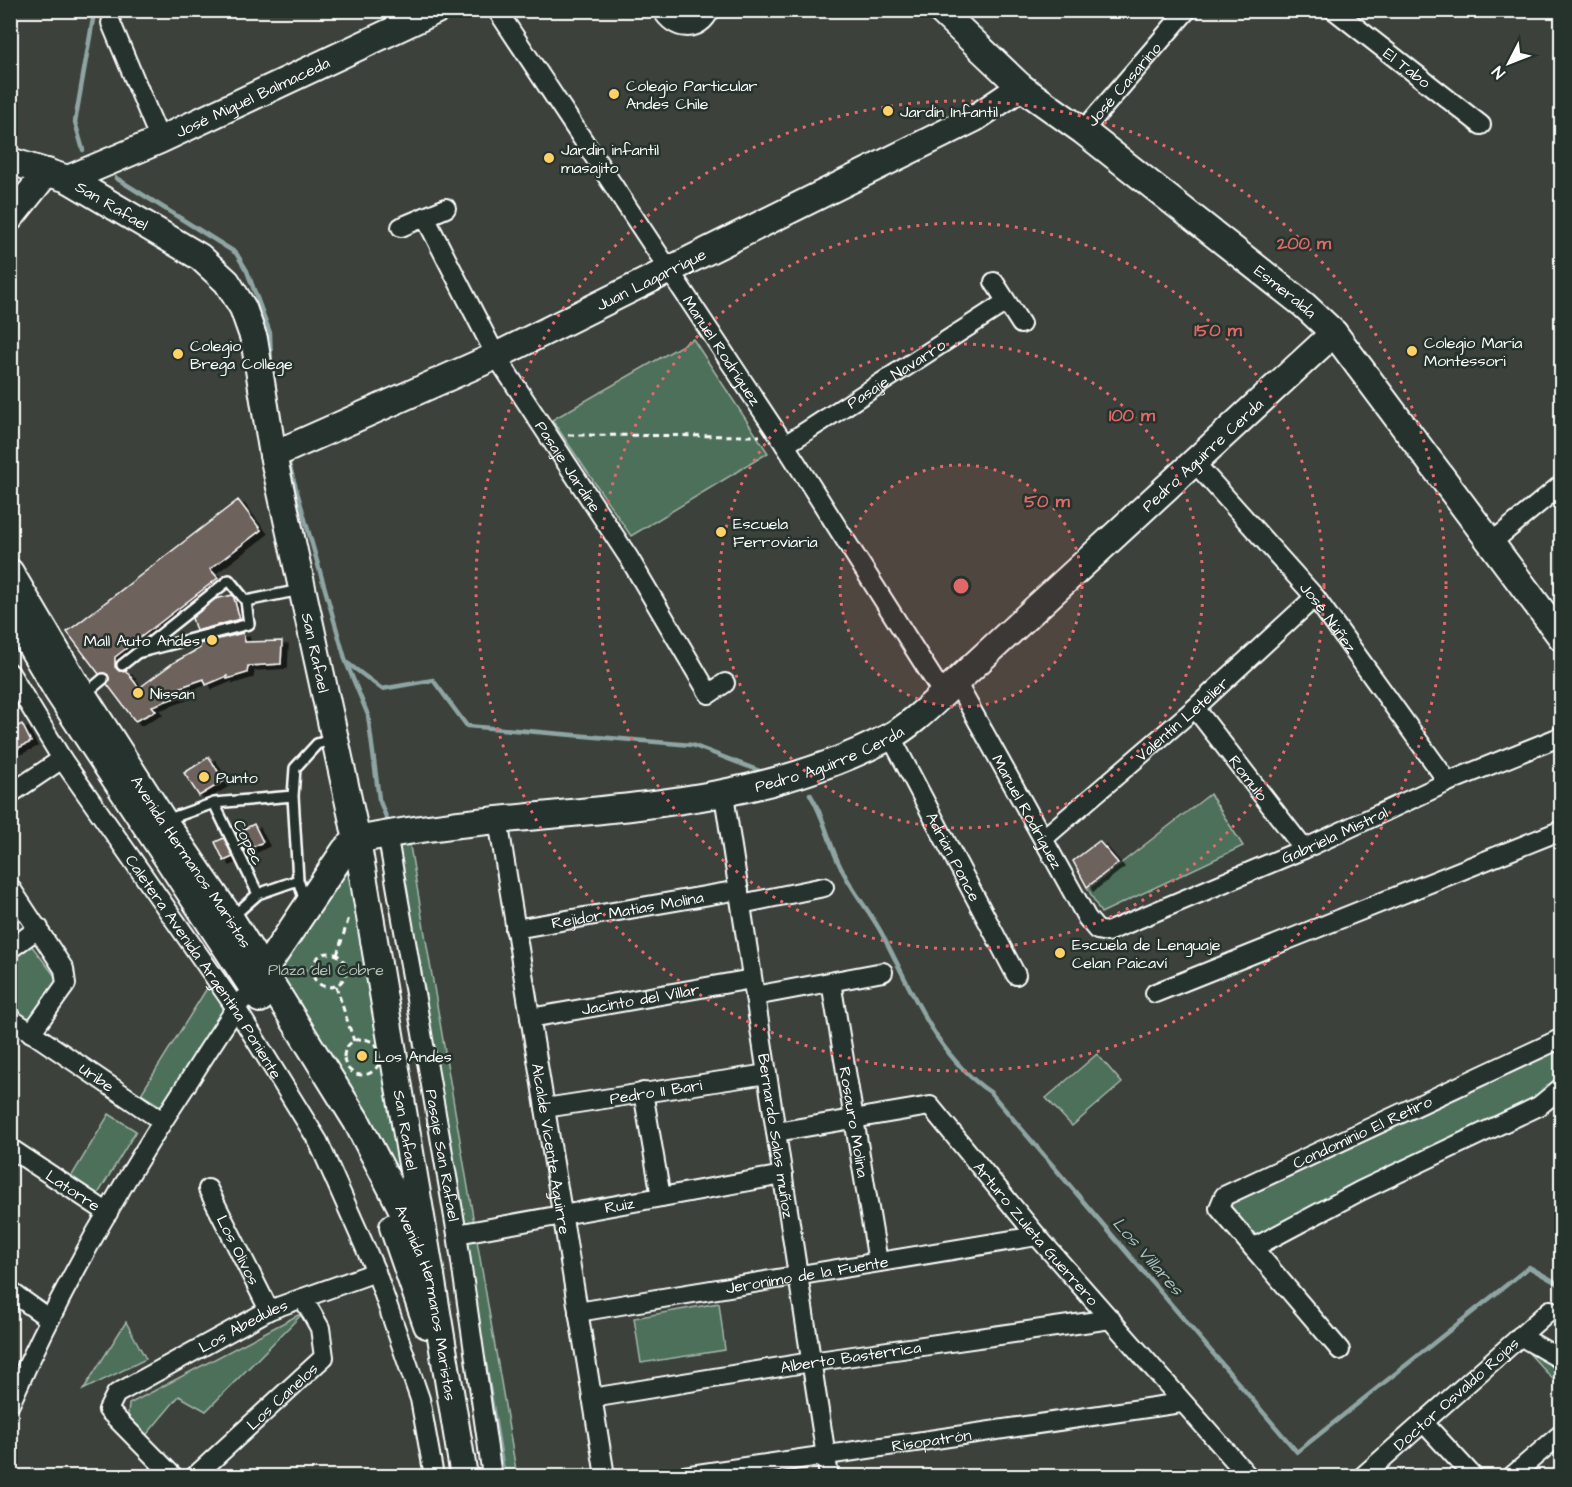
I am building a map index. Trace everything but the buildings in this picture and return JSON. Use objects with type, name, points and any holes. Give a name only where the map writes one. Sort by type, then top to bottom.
[{"type":"street","name":"José Miguel Balmaceda","points":[[10,218],[57,175],[160,140],[437,10]]},
{"type":"street","name":"Manuel Rodríguez","points":[[497,10],[667,270],[949,688],[1044,838],[1087,918],[1096,930],[1107,932]]},
{"type":"street","points":[[662,10],[673,24],[681,28],[699,24],[710,10]]},
{"type":"street","name":"Esmeralda","points":[[940,10],[1021,87],[1083,131],[1304,304],[1334,333],[1560,632]]},
{"type":"street","name":"José Casarino","points":[[1083,131],[1187,10]]},
{"type":"street","name":"El Tabo","points":[[1334,10],[1481,125]]},
{"type":"street","points":[[111,23],[160,140]]},
{"type":"street","name":"Juan Lagarrigue","points":[[273,455],[496,356],[975,118],[1021,87]]},
{"type":"street","name":"San Rafael","points":[[10,161],[57,175],[200,257],[227,282],[243,308],[254,339],[273,455],[357,840],[431,1276]]},
{"type":"street","points":[[401,227],[446,207]]},
{"type":"street","name":"Pasaje Jardine","points":[[425,217],[496,356],[629,558],[709,694],[725,683]]},
{"type":"street","points":[[994,282],[1021,324]]},
{"type":"street","name":"Pasaje Navarro","points":[[781,440],[1006,302]]},
{"type":"street","name":"Pedro Aguirre Cerda","points":[[357,840],[498,820],[724,795],[796,777],[891,737],[949,688],[1334,333]]},
{"type":"street","name":"José Núñez","points":[[1195,463],[1315,597],[1448,782]]},
{"type":"street","points":[[1491,543],[1562,484]]},
{"type":"street","name":"Avenida Hermanos Maristas","points":[[10,572],[93,687],[163,820],[231,919],[258,984],[348,1130],[390,1215],[450,1390]]},
{"type":"street","name":"Valentín Letelier","points":[[1044,838],[1195,708],[1315,597]]},
{"type":"street","name":"Avenida Hermanos Maristas","points":[[10,611],[58,692],[258,984],[357,1122],[401,1207],[431,1276],[450,1390]]},
{"type":"street","name":"Caletera Avenida Argentina Poniente","points":[[10,673],[62,759],[258,984],[318,1141],[376,1272]]},
{"type":"street","name":"Romulo","points":[[1195,708],[1304,849]]},
{"type":"street","name":"Gabriela Mistral","points":[[1107,932],[1304,849],[1448,782],[1562,736]]},
{"type":"street","name":"Adrián Ponce","points":[[891,737],[1016,975]]},
{"type":"street","points":[[10,794],[62,759]]},
{"type":"street","name":"Bernardo Salas muñoz","points":[[724,795],[829,1476]]},
{"type":"street","name":"Alcalde Vicente Aguirre","points":[[498,820],[605,1476]]},
{"type":"street","points":[[1155,993],[1562,830]]},
{"type":"street","name":"Pasaje San Rafael","points":[[387,834],[457,1234],[492,1476]]},
{"type":"street","points":[[10,1404],[48,1318],[162,1121],[258,984],[345,850],[357,840]]},
{"type":"street","points":[[10,887],[64,969],[66,984],[31,1032]]},
{"type":"street","name":"Rejidor Matias Molina","points":[[515,929],[824,887]]},
{"type":"street","points":[[10,949],[39,928]]},
{"type":"street","name":"Jacinto del Villar","points":[[530,1018],[754,987],[831,981],[883,972]]},
{"type":"street","name":"Rosauro Molina","points":[[831,981],[878,1262]]},
{"type":"street","name":"Uribe","points":[[10,1018],[162,1121]]},
{"type":"street","name":"Condominio El Retiro","points":[[1340,1350],[1219,1208],[1224,1196],[1562,1038]]},
{"type":"street","name":"Pedro II Bari","points":[[545,1108],[767,1074]]},
{"type":"street","points":[[1253,1248],[1360,1191],[1539,1106],[1562,1088]]},
{"type":"street","points":[[643,1092],[662,1197]]},
{"type":"street","name":"Arturo Zuleta Guerrero","points":[[776,1132],[930,1106],[1037,1236],[1111,1319],[1181,1403],[1248,1476]]},
{"type":"street","name":"Latorre","points":[[10,1148],[108,1213]]},
{"type":"street","name":"Ruiz","points":[[457,1234],[783,1175]]},
{"type":"street","name":"Los Olivos","points":[[208,1189],[269,1310]]},
{"type":"street","name":"Jeronimo de la Fuente","points":[[578,1312],[1037,1236]]},
{"type":"street","points":[[376,1272],[420,1399],[434,1476]]},
{"type":"street","name":"Los Abedules","points":[[173,1476],[108,1410],[116,1394],[269,1310],[376,1272]]},
{"type":"street","points":[[10,1291],[48,1318]]},
{"type":"street","name":"Los Canelos","points":[[195,1476],[324,1358],[320,1328],[303,1298]]},
{"type":"street","name":"Doctor Osvaldo Rojas","points":[[1363,1476],[1550,1310]]},
{"type":"street","name":"Alberto Basterrica","points":[[592,1398],[812,1362],[1111,1319]]},
{"type":"street","points":[[1520,1336],[1562,1360]]},
{"type":"street","points":[[450,1390],[464,1476]]},
{"type":"street","name":"Risopatrón","points":[[684,1476],[1181,1403]]},
{"type":"street","points":[[1423,1422],[1473,1476]]},
{"type":"street","points":[[1512,1476],[1562,1433]]},
{"type":"lane","points":[[122,665],[137,653],[229,580],[246,601],[249,624],[137,653]]},
{"type":"lane","points":[[246,601],[301,589]]},
{"type":"lane","points":[[307,906],[298,880],[293,796],[295,768],[316,744],[335,739]]},
{"type":"lane","name":"Copec","points":[[163,820],[214,803],[293,796]]},
{"type":"lane","name":"Copec","points":[[214,803],[258,894]]},
{"type":"lane","points":[[231,919],[258,894],[298,880]]},
{"type":"path","points":[[548,435],[781,440]]},
{"type":"path","points":[[258,984],[312,969],[321,955],[337,955],[346,968],[344,979],[336,986],[319,984],[312,969]]},
{"type":"path","points":[[336,986],[354,1041],[345,1053],[346,1064],[359,1074],[371,1072]]},
{"type":"green space","points":[[693,339],[768,453],[631,536],[552,420]]},
{"type":"green space","points":[[1210,794],[1243,846],[1101,913],[1088,889]]},
{"type":"green space","points":[[409,840],[517,1476],[504,1476],[397,843]]},
{"type":"green space","name":"Plaza del Cobre","points":[[350,854],[412,1202],[274,969]]},
{"type":"green space","points":[[31,945],[58,980],[29,1021],[11,1009],[10,958]]},
{"type":"green space","points":[[209,985],[226,1012],[165,1109],[141,1094]]},
{"type":"green space","points":[[1561,1046],[1561,1082],[1534,1104],[1254,1240],[1228,1210],[1228,1201]]},
{"type":"green space","points":[[1097,1054],[1122,1083],[1072,1126],[1046,1098]]},
{"type":"green space","points":[[109,1114],[136,1131],[95,1199],[68,1182]]},
{"type":"green space","points":[[719,1303],[725,1350],[641,1363],[634,1318]]},
{"type":"green space","points":[[304,1312],[206,1411],[179,1396],[143,1439],[127,1424],[129,1404]]},
{"type":"green space","points":[[126,1322],[146,1359],[83,1390]]},
{"type":"green space","points":[[1526,1350],[1561,1371],[1561,1388]]},
{"type":"waterway","points":[[83,150],[75,122],[93,19],[91,10]]},
{"type":"waterway","points":[[116,178],[236,253],[247,271],[270,333],[271,365]]},
{"type":"waterway","points":[[287,457],[346,662],[382,689],[433,680],[467,726],[692,745],[765,773]]},
{"type":"waterway","points":[[346,662],[368,715],[379,799],[390,827]]},
{"type":"waterway","name":"Los Villares","points":[[810,794],[822,817],[840,867],[881,932],[914,998],[939,1040],[971,1077],[990,1092],[1297,1452],[1529,1267],[1562,1286]]},
{"type":"waterway","points":[[484,1358],[504,1476]]},
{"type":"place","name":"Colegio Particular Andes Chile","points":[[614,94]]},
{"type":"place","name":"Jardín Infantil","points":[[888,111]]},
{"type":"place","name":"Jardin infantil masajito","points":[[549,158]]},
{"type":"place","name":"Colegio María Montessori","points":[[1412,351]]},
{"type":"place","name":"Colegio Brega College","points":[[178,354]]},
{"type":"place","name":"Escuela Ferroviaria","points":[[721,532]]},
{"type":"place","name":"Mall Auto Andes","points":[[212,640]]},
{"type":"place","name":"Nissan","points":[[138,693]]},
{"type":"place","name":"Punto","points":[[204,777]]},
{"type":"place","name":"Escuela de Lenguaje Celan Paicaví","points":[[1060,953]]},
{"type":"place","name":"Los Andes","points":[[362,1056]]}]
